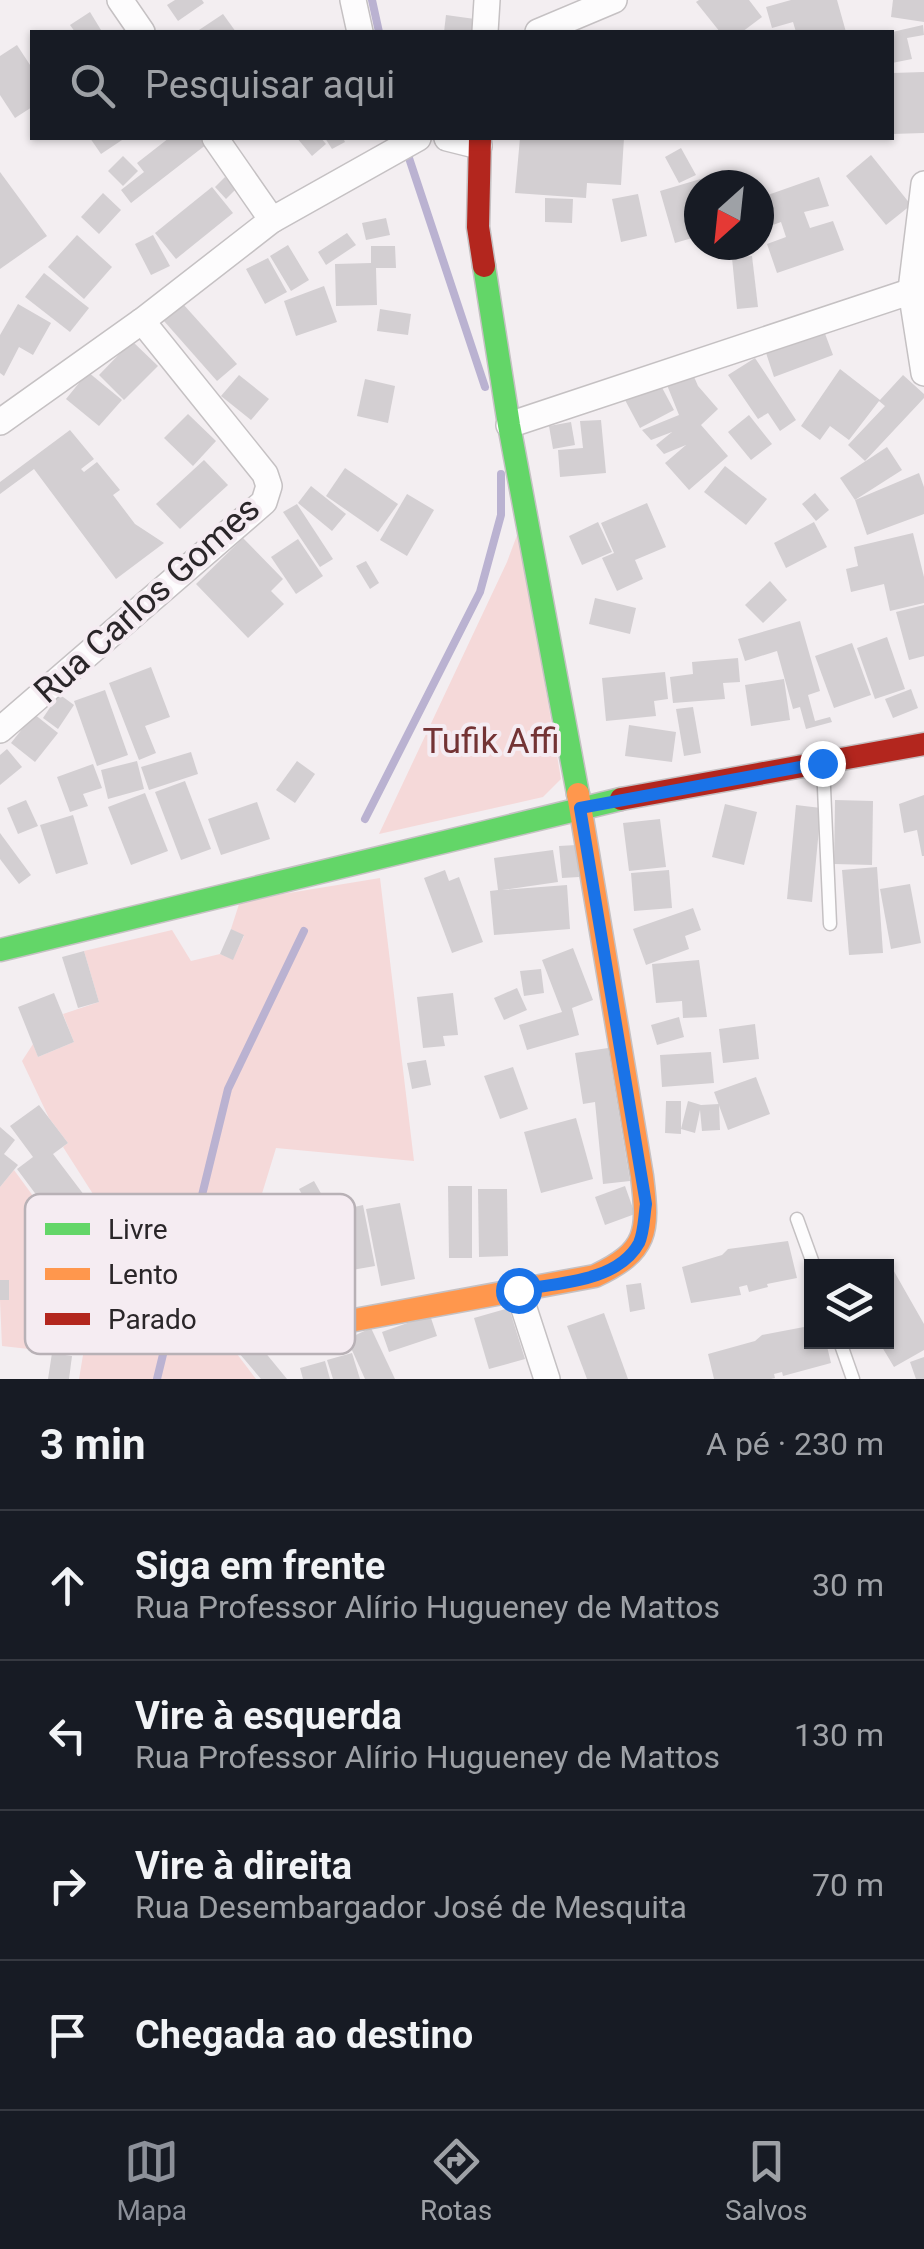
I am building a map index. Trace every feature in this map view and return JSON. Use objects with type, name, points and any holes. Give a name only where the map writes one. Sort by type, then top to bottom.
[{"type":"street","points":[[120,0],[141,30]]},
{"type":"street","points":[[352,0],[360,30]]},
{"type":"street","points":[[485,30],[487,0]]},
{"type":"street","points":[[543,30],[614,0]]},
{"type":"street","points":[[216,140],[272,220]]},
{"type":"street","points":[[355,1320],[595,1276],[626,1261],[641,1239],[646,1204],[580,808],[508,424],[478,227],[480,142]]},
{"type":"street","points":[[0,422],[142,322],[272,220],[398,144]]},
{"type":"street","points":[[924,184],[918,289],[924,373]]},
{"type":"street","points":[[508,424],[918,289]]},
{"type":"street","name":"Rua Carlos Gomes","points":[[0,730],[264,502],[269,486],[264,474],[142,322]]},
{"type":"street","points":[[0,950],[580,808],[924,744]]},
{"type":"street","points":[[518,1290],[547,1379]]},
{"type":"lane","points":[[822,763],[830,924]]},
{"type":"lane","points":[[797,1219],[811,1259]]},
{"type":"lane","points":[[842,1349],[853,1379]]},
{"type":"green space","name":"Tufik Affi","points":[[519,530],[561,779],[543,797],[379,834],[507,562]]},
{"type":"green space","points":[[380,878],[414,1161],[276,1148],[262,1194],[93,1194],[63,1147],[68,1143],[49,1118],[22,1061],[33,1044],[38,1057],[74,1042],[63,1014],[99,1002],[84,951],[172,930],[191,961],[220,954],[233,959],[244,936],[231,929],[240,901]]},
{"type":"green space","points":[[14,1170],[32,1194],[25,1194],[25,1349],[2,1346],[0,1300],[9,1299],[9,1281],[0,1280],[0,1187]]},
{"type":"green space","points":[[74,1354],[237,1354],[256,1379],[79,1379],[83,1355]]},
{"type":"building","points":[[175,0],[204,3],[178,21],[167,5]]},
{"type":"building","points":[[749,0],[762,17],[745,30],[718,30],[696,2]]},
{"type":"building","points":[[791,0],[837,0],[845,30],[795,30],[793,22],[772,28],[766,7]]},
{"type":"building","points":[[893,0],[924,0],[924,22],[891,17]]},
{"type":"building","points":[[90,12],[101,30],[74,30],[70,25]]},
{"type":"building","points":[[223,14],[235,30],[199,30]]},
{"type":"building","points":[[446,15],[482,20],[480,30],[444,30]]},
{"type":"building","points":[[923,25],[924,35],[907,38],[912,59],[894,63],[894,32]]},
{"type":"building","points":[[17,45],[30,65],[30,108],[15,118],[0,95],[0,56]]},
{"type":"building","points":[[924,72],[924,133],[894,134],[894,73]]},
{"type":"building","points":[[91,140],[122,140],[101,154]]},
{"type":"building","points":[[166,140],[204,140],[207,144],[131,203],[121,190],[144,172],[137,163]]},
{"type":"building","points":[[299,140],[323,140],[326,144],[312,156]]},
{"type":"building","points":[[326,140],[344,140],[345,142],[332,149]]},
{"type":"building","points":[[520,140],[624,140],[621,185],[587,183],[586,198],[515,193]]},
{"type":"building","points":[[681,148],[693,170],[684,170],[684,181],[679,183],[665,157]]},
{"type":"building","points":[[871,155],[911,205],[886,225],[846,176]]},
{"type":"building","points":[[123,156],[138,171],[123,186],[108,171]]},
{"type":"building","points":[[0,172],[47,236],[0,269]]},
{"type":"building","points":[[225,177],[236,189],[226,199],[215,187]]},
{"type":"building","points":[[819,177],[829,206],[804,212],[810,228],[833,221],[844,250],[777,273],[773,260],[774,241],[786,237],[781,222],[774,225],[774,193]]},
{"type":"building","points":[[684,184],[684,240],[675,243],[660,191]]},
{"type":"building","points":[[212,187],[233,213],[176,259],[155,233]]},
{"type":"building","points":[[103,193],[121,210],[99,234],[81,217]]},
{"type":"building","points":[[638,194],[647,236],[621,242],[612,199]]},
{"type":"building","points":[[545,198],[573,199],[572,223],[545,222]]},
{"type":"building","points":[[386,218],[390,235],[366,240],[362,223]]},
{"type":"building","points":[[347,233],[356,245],[326,265],[318,252]]},
{"type":"building","points":[[77,235],[112,267],[84,299],[48,267]]},
{"type":"building","points":[[153,235],[170,266],[151,275],[135,244]]},
{"type":"building","points":[[288,245],[309,280],[291,291],[270,256]]},
{"type":"building","points":[[371,246],[395,246],[396,268],[376,268],[377,305],[336,306],[335,264],[371,263]]},
{"type":"building","points":[[268,258],[287,292],[265,304],[246,269]]},
{"type":"building","points":[[732,260],[752,260],[758,307],[737,309]]},
{"type":"building","points":[[44,273],[89,308],[70,332],[25,297]]},
{"type":"building","points":[[324,286],[337,322],[296,336],[284,301]]},
{"type":"building","points":[[18,304],[51,323],[33,355],[19,347],[4,376],[0,373],[0,335]]},
{"type":"building","points":[[183,304],[237,364],[217,381],[164,321]]},
{"type":"building","points":[[380,309],[411,314],[408,335],[377,331]]},
{"type":"building","points":[[821,323],[833,355],[774,377],[763,344]]},
{"type":"building","points":[[132,341],[158,366],[124,400],[99,375]]},
{"type":"building","points":[[755,358],[796,420],[780,431],[768,413],[758,419],[728,375]]},
{"type":"building","points":[[840,369],[880,400],[903,375],[924,394],[865,461],[848,445],[885,406],[879,401],[849,440],[830,426],[820,440],[801,426]]},
{"type":"building","points":[[88,372],[122,400],[99,426],[66,399]]},
{"type":"building","points":[[692,372],[698,386],[718,409],[701,425],[728,456],[689,490],[665,463],[686,445],[664,454],[656,445],[672,432],[651,440],[642,430],[679,415],[667,385]]},
{"type":"building","points":[[239,375],[269,399],[251,420],[221,396]]},
{"type":"building","points":[[365,379],[395,386],[388,423],[357,416]]},
{"type":"building","points":[[659,382],[674,410],[640,428],[625,400]]},
{"type":"building","points":[[188,414],[216,441],[193,466],[164,438]]},
{"type":"building","points":[[749,415],[772,444],[751,460],[728,432]]},
{"type":"building","points":[[601,420],[606,473],[560,477],[558,450],[583,448],[580,421]]},
{"type":"building","points":[[571,422],[575,445],[553,449],[549,426]]},
{"type":"building","points":[[70,430],[94,459],[81,469],[84,472],[97,462],[120,490],[113,495],[135,524],[164,543],[116,579],[34,469],[0,494],[0,482]]},
{"type":"building","points":[[887,447],[902,470],[855,500],[840,478]]},
{"type":"building","points":[[204,460],[228,485],[180,529],[156,504]]},
{"type":"building","points":[[725,466],[767,499],[746,525],[704,492]]},
{"type":"building","points":[[345,468],[398,504],[378,532],[326,496]]},
{"type":"building","points":[[919,473],[924,487],[924,514],[867,535],[855,500]]},
{"type":"building","points":[[311,486],[346,514],[332,531],[298,503]]},
{"type":"building","points":[[815,493],[829,510],[816,521],[802,504]]},
{"type":"building","points":[[407,494],[434,510],[407,556],[380,540]]},
{"type":"building","points":[[647,503],[666,547],[635,560],[643,579],[617,591],[602,558],[614,553],[601,523]]},
{"type":"building","points":[[297,504],[333,559],[320,567],[283,512]]},
{"type":"building","points":[[598,522],[612,552],[582,565],[569,536]]},
{"type":"building","points":[[814,522],[827,547],[786,568],[774,543]]},
{"type":"building","points":[[913,533],[924,577],[924,603],[890,611],[884,584],[851,592],[846,569],[858,566],[854,547]]},
{"type":"building","points":[[243,538],[283,579],[271,591],[284,604],[248,638],[196,584]]},
{"type":"building","points":[[298,539],[323,576],[296,594],[271,557]]},
{"type":"building","points":[[366,561],[379,583],[370,589],[356,566]]},
{"type":"building","points":[[770,581],[787,600],[763,623],[745,605]]},
{"type":"building","points":[[595,598],[636,608],[630,634],[589,624]]},
{"type":"building","points":[[924,605],[924,656],[909,660],[896,612]]},
{"type":"building","points":[[800,621],[820,691],[808,695],[815,721],[830,717],[832,722],[806,729],[800,707],[793,709],[777,651],[745,661],[738,639]]},
{"type":"building","points":[[887,637],[905,689],[875,699],[857,648]]},
{"type":"building","points":[[852,643],[871,695],[834,708],[815,656]]},
{"type":"building","points":[[738,658],[740,682],[723,683],[725,699],[673,703],[670,677],[693,674],[692,662]]},
{"type":"building","points":[[151,667],[170,717],[145,726],[156,753],[139,760],[109,683]]},
{"type":"building","points":[[665,672],[668,699],[654,701],[656,716],[606,721],[602,678]]},
{"type":"building","points":[[784,679],[790,720],[751,726],[745,685]]},
{"type":"building","points":[[911,689],[918,708],[893,718],[885,699]]},
{"type":"building","points":[[105,690],[128,755],[97,766],[74,701]]},
{"type":"building","points":[[59,694],[74,705],[58,729],[43,718]]},
{"type":"building","points":[[693,707],[701,753],[684,756],[676,709]]},
{"type":"building","points":[[34,714],[58,733],[35,762],[11,743]]},
{"type":"building","points":[[629,725],[676,732],[672,762],[625,756]]},
{"type":"building","points":[[7,749],[22,767],[0,785],[0,755]]},
{"type":"building","points":[[191,752],[198,774],[149,790],[141,767]]},
{"type":"building","points":[[137,761],[144,789],[108,799],[101,770]]},
{"type":"building","points":[[297,761],[315,774],[295,803],[276,790]]},
{"type":"building","points":[[93,764],[102,788],[83,794],[88,806],[70,812],[57,777]]},
{"type":"building","points":[[185,781],[211,849],[181,860],[155,792]]},
{"type":"building","points":[[145,793],[168,851],[131,865],[108,807]]},
{"type":"building","points":[[924,795],[922,856],[917,830],[904,833],[899,804]]},
{"type":"building","points":[[26,800],[38,826],[18,834],[7,808]]},
{"type":"building","points":[[835,800],[873,801],[872,865],[834,864]]},
{"type":"building","points":[[257,802],[270,839],[221,855],[208,819]]},
{"type":"building","points":[[725,804],[757,812],[744,865],[712,857]]},
{"type":"building","points":[[796,805],[821,808],[812,902],[787,899]]},
{"type":"building","points":[[73,815],[88,864],[56,874],[40,825]]},
{"type":"building","points":[[660,819],[666,867],[629,871],[623,823]]},
{"type":"building","points":[[0,833],[31,875],[19,884],[0,859]]},
{"type":"building","points":[[576,845],[579,877],[562,878],[559,846]]},
{"type":"building","points":[[553,850],[558,882],[502,890],[567,885],[570,929],[494,935],[490,891],[498,890],[494,858]]},
{"type":"building","points":[[877,867],[883,953],[849,955],[842,870]]},
{"type":"building","points":[[445,870],[449,881],[459,877],[483,942],[452,953],[424,878]]},
{"type":"building","points":[[669,870],[672,908],[634,911],[631,873]]},
{"type":"building","points":[[910,884],[921,943],[891,949],[880,889]]},
{"type":"building","points":[[693,908],[701,930],[685,936],[689,949],[646,965],[633,929]]},
{"type":"building","points":[[231,929],[244,935],[233,960],[220,954]]},
{"type":"building","points":[[573,948],[593,1000],[572,1008],[579,1035],[527,1050],[519,1025],[562,1012],[542,960]]},
{"type":"building","points":[[84,951],[99,1002],[78,1008],[62,957]]},
{"type":"building","points":[[699,960],[707,1017],[683,1018],[682,1001],[656,1003],[652,964]]},
{"type":"building","points":[[541,969],[544,993],[524,996],[520,971]]},
{"type":"building","points":[[517,988],[527,1010],[504,1020],[494,998]]},
{"type":"building","points":[[54,993],[74,1042],[38,1057],[18,1007]]},
{"type":"building","points":[[453,993],[458,1035],[443,1036],[445,1046],[423,1048],[417,997]]},
{"type":"building","points":[[679,1017],[684,1037],[657,1045],[651,1025]]},
{"type":"building","points":[[755,1024],[759,1059],[723,1063],[719,1029]]},
{"type":"building","points":[[608,1048],[630,1181],[603,1184],[595,1102],[583,1104],[575,1053]]},
{"type":"building","points":[[711,1052],[714,1083],[662,1087],[660,1055]]},
{"type":"building","points":[[426,1060],[431,1085],[412,1089],[407,1063]]},
{"type":"building","points":[[513,1067],[528,1109],[500,1119],[484,1076]]},
{"type":"building","points":[[756,1077],[770,1114],[728,1130],[714,1092]]},
{"type":"building","points":[[666,1101],[681,1101],[681,1134],[665,1133]]},
{"type":"building","points":[[688,1101],[719,1104],[720,1130],[702,1131],[700,1110],[695,1133],[681,1129]]},
{"type":"building","points":[[39,1105],[68,1143],[53,1154],[83,1194],[36,1194],[17,1169],[33,1157],[10,1126]]},
{"type":"building","points":[[576,1118],[593,1179],[541,1193],[524,1132]]},
{"type":"building","points":[[0,1127],[15,1140],[4,1154],[18,1165],[0,1187]]},
{"type":"building","points":[[314,1181],[321,1194],[302,1194],[299,1189]]},
{"type":"building","points":[[448,1186],[472,1186],[472,1258],[449,1258]]},
{"type":"building","points":[[625,1186],[635,1214],[605,1225],[595,1197]]},
{"type":"building","points":[[478,1189],[507,1189],[508,1256],[479,1257]]},
{"type":"building","points":[[400,1203],[415,1279],[381,1286],[366,1209]]},
{"type":"building","points":[[363,1205],[375,1266],[355,1269],[355,1207]]},
{"type":"building","points":[[788,1241],[797,1278],[749,1292],[747,1285],[739,1287],[741,1295],[691,1303],[682,1267],[722,1255],[728,1249]]},
{"type":"building","points":[[894,1271],[924,1324],[924,1350],[894,1367],[883,1349],[894,1349]]},
{"type":"building","points":[[0,1280],[9,1280],[9,1300],[0,1300]]},
{"type":"building","points":[[641,1283],[645,1309],[630,1312],[626,1285]]},
{"type":"building","points":[[509,1308],[525,1359],[489,1369],[474,1318]]},
{"type":"building","points":[[604,1313],[628,1379],[587,1379],[567,1326]]},
{"type":"building","points":[[430,1315],[437,1336],[389,1352],[382,1332]]},
{"type":"building","points":[[804,1327],[804,1349],[828,1349],[831,1363],[783,1376],[782,1372],[774,1374],[771,1379],[714,1379],[708,1354],[755,1341],[762,1335]]},
{"type":"building","points":[[371,1328],[395,1379],[365,1379],[354,1354],[355,1335]]},
{"type":"building","points":[[52,1354],[72,1356],[69,1379],[48,1379]]},
{"type":"building","points":[[240,1354],[266,1354],[287,1379],[261,1379]]},
{"type":"building","points":[[352,1354],[360,1379],[333,1379],[327,1360]]},
{"type":"building","points":[[924,1357],[924,1379],[916,1379],[910,1362]]},
{"type":"building","points":[[325,1361],[330,1379],[303,1379],[300,1368]]},
{"type":"waterway","points":[[372,0],[379,30]]},
{"type":"waterway","points":[[406,149],[485,387]]},
{"type":"waterway","points":[[365,819],[480,592],[501,515],[501,474]]},
{"type":"waterway","points":[[202,1194],[228,1089],[304,931]]},
{"type":"waterway","points":[[157,1379],[163,1354]]},
{"type":"traffic: fast","points":[[484,266],[509,425],[578,794]]},
{"type":"traffic: fast","points":[[0,950],[621,799]]},
{"type":"traffic: slow","points":[[355,1320],[595,1276],[626,1258],[641,1238],[645,1212],[642,1176],[578,794]]},
{"type":"traffic: jam","points":[[480,140],[478,227],[484,266]]},
{"type":"traffic: jam","points":[[621,799],[924,744]]},
{"type":"route","points":[[518,1290],[595,1276],[626,1261],[641,1239],[646,1204],[580,808],[822,763]]}]
